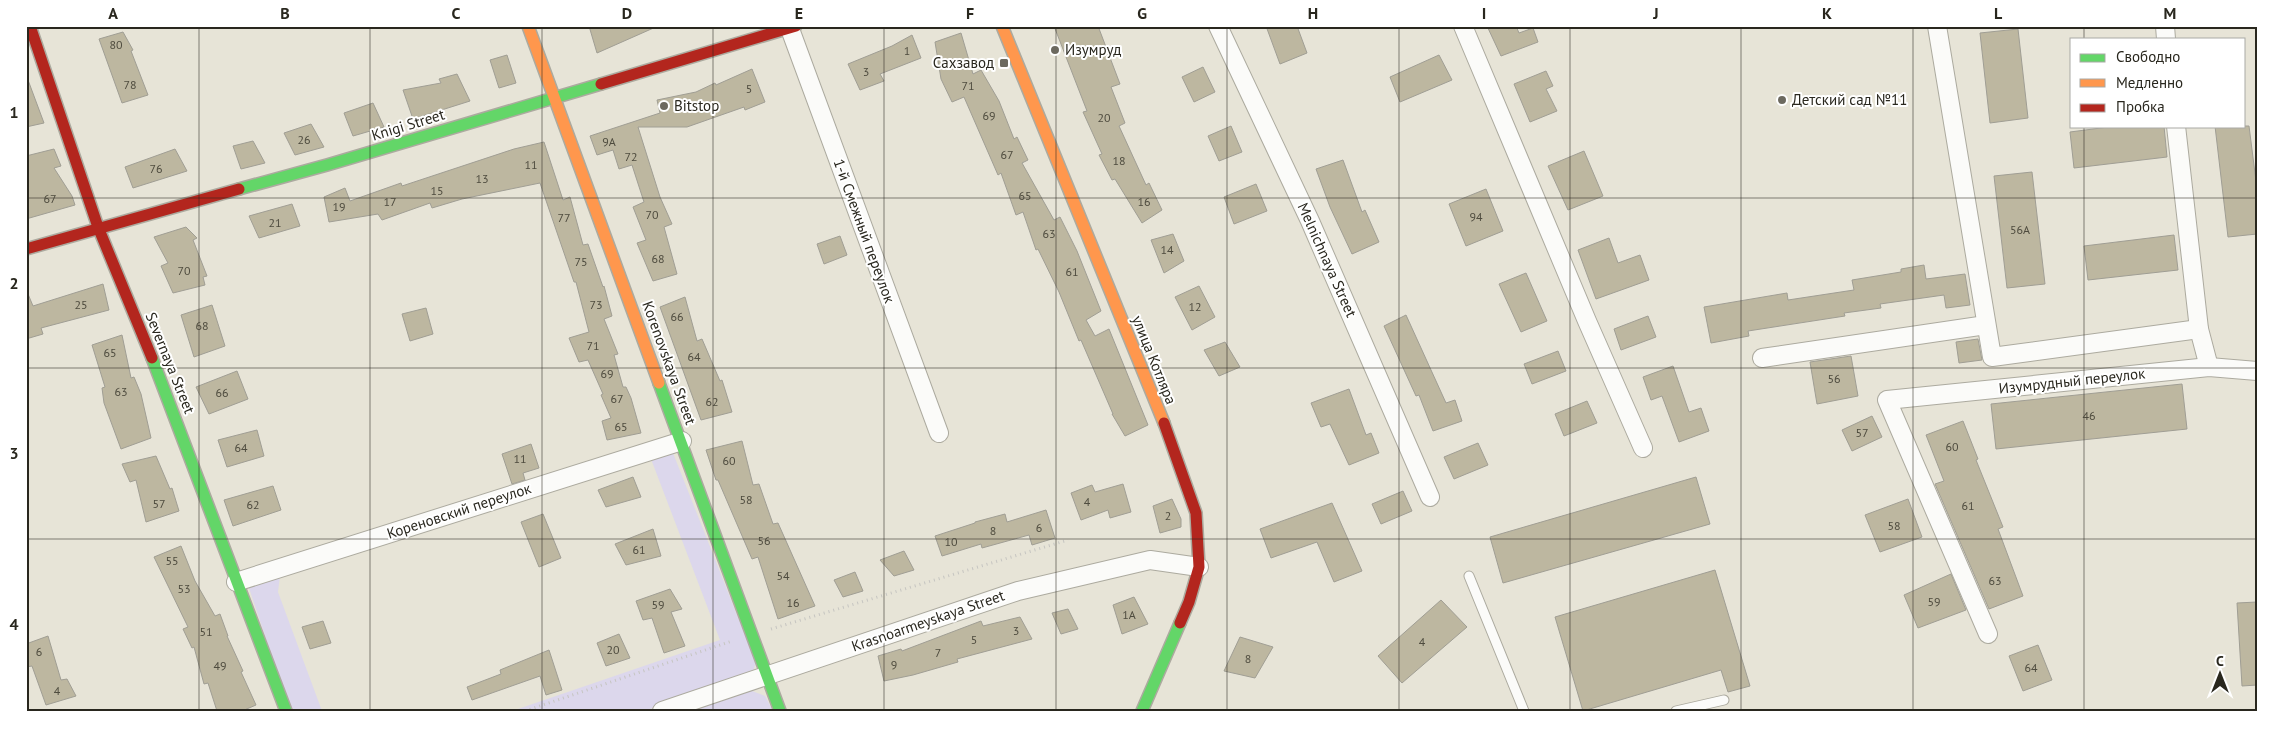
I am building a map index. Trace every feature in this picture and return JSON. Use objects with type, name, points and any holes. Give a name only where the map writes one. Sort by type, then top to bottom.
[{"type":"street","name":"Severnaya Street","points":[[30,26],[98,227],[171,403],[236,582],[286,711]]},
{"type":"street","name":"Korenovskaya Street","points":[[528,26],[780,711]]},
{"type":"street","name":"улица Котляра","points":[[1002,26],[1177,455],[1196,513],[1200,567],[1190,602],[1142,711]]},
{"type":"street","name":"Melnichnaya Street","points":[[1218,26],[1310,221],[1430,497]]},
{"type":"street","points":[[1463,26],[1643,448]]},
{"type":"street","points":[[1937,26],[1992,357],[2199,329]]},
{"type":"street","name":"Knigi Street","points":[[26,249],[98,227],[327,165],[793,27]]},
{"type":"street","name":"1-й Смежный переулок","points":[[793,27],[939,433]]},
{"type":"street","points":[[2176,128],[2199,329],[2209,367]]},
{"type":"street","points":[[1762,358],[1986,325]]},
{"type":"street","name":"Изумрудный переулок","points":[[1988,634],[1887,400],[2209,367],[2257,370]]},
{"type":"street","name":"Кореновский переулок","points":[[236,582],[682,441]]},
{"type":"street","name":"Krasnoarmeyskaya Street","points":[[662,711],[1018,591],[1150,560],[1200,567]]},
{"type":"lane","points":[[1469,576],[1524,711]]},
{"type":"lane","points":[[1676,711],[1724,700]]},
{"type":"path","points":[[525,711],[753,634],[1068,540]]},
{"type":"shaded area","points":[[673,453],[756,663],[752,674],[644,711],[512,711],[720,640],[651,459]]},
{"type":"shaded area","points":[[280,576],[278,592],[322,711],[290,711],[248,585]]},
{"type":"shaded area","points":[[752,691],[765,696],[773,711],[682,711],[742,692]]},
{"type":"building","points":[[589,26],[658,26],[597,53]]},
{"type":"building","points":[[1054,26],[1098,26],[1120,84],[1111,87],[1125,123],[1119,126],[1146,185],[1149,183],[1162,210],[1142,223],[1115,179],[1112,180],[1099,155],[1102,154],[1083,112],[1087,111]]},
{"type":"building","points":[[1266,26],[1297,26],[1307,53],[1280,64]]},
{"type":"building","points":[[1487,26],[1516,26],[1519,33],[1533,28],[1538,42],[1501,56]]},
{"type":"building","points":[[2018,29],[2028,118],[1990,123],[1980,33]]},
{"type":"building","points":[[123,32],[133,50],[131,51],[148,95],[122,103],[99,39]]},
{"type":"building","points":[[961,33],[973,74],[981,70],[999,101],[1014,139],[1017,137],[1028,160],[1022,163],[1054,220],[1060,217],[1077,251],[1101,311],[1086,320],[1095,336],[1109,329],[1148,425],[1125,436],[1112,414],[1059,292],[1038,249],[1036,250],[1023,212],[1016,215],[1001,173],[998,175],[964,97],[952,102],[941,79],[935,42]]},
{"type":"building","points":[[912,35],[921,58],[880,74],[884,81],[860,90],[848,64],[892,46]]},
{"type":"building","points":[[507,55],[516,83],[499,88],[490,60]]},
{"type":"building","points":[[1439,55],[1452,80],[1400,102],[1390,77]]},
{"type":"building","points":[[1203,67],[1215,92],[1194,102],[1182,77]]},
{"type":"building","points":[[752,69],[765,102],[745,110],[744,107],[687,127],[638,127],[660,197],[672,224],[664,227],[677,274],[653,281],[637,243],[646,240],[633,207],[644,202],[632,165],[619,169],[613,150],[597,155],[590,136],[660,113],[657,100],[696,92]]},
{"type":"building","points":[[1546,71],[1553,86],[1546,89],[1557,111],[1530,122],[1514,84]]},
{"type":"building","points":[[457,74],[470,101],[413,119],[403,90],[441,83],[439,79]]},
{"type":"building","points":[[26,80],[28,80],[44,123],[26,127]]},
{"type":"building","points":[[373,103],[384,127],[353,136],[344,113]]},
{"type":"building","points":[[311,124],[324,147],[295,155],[284,133]]},
{"type":"building","points":[[1231,126],[1242,152],[1219,161],[1208,136]]},
{"type":"building","points":[[2246,126],[2249,126],[2257,189],[2257,234],[2228,237],[2215,128],[2246,128]]},
{"type":"building","points":[[2101,128],[2164,128],[2167,157],[2074,168],[2070,132]]},
{"type":"building","points":[[253,141],[265,163],[241,169],[233,146]]},
{"type":"building","points":[[544,142],[563,200],[570,197],[583,245],[588,244],[604,286],[612,316],[604,319],[618,354],[614,355],[623,387],[626,387],[631,398],[641,433],[607,440],[602,421],[611,418],[601,395],[603,394],[588,360],[579,362],[569,338],[589,332],[576,282],[574,282],[540,183],[462,199],[432,208],[430,203],[382,220],[378,214],[329,222],[324,197],[345,188],[350,201],[401,183],[402,186],[514,149]]},
{"type":"building","points":[[54,149],[61,166],[54,168],[72,196],[75,205],[26,219],[26,156]]},
{"type":"building","points":[[175,149],[187,171],[133,188],[125,167]]},
{"type":"building","points":[[1584,151],[1603,196],[1568,210],[1548,166]]},
{"type":"building","points":[[1343,160],[1362,212],[1365,210],[1379,242],[1352,254],[1330,207],[1316,169]]},
{"type":"building","points":[[2032,172],[2045,284],[2007,288],[1994,176]]},
{"type":"building","points":[[1256,184],[1267,211],[1234,224],[1224,197]]},
{"type":"building","points":[[1486,189],[1503,231],[1466,246],[1449,204]]},
{"type":"building","points":[[292,204],[300,226],[259,238],[249,216]]},
{"type":"building","points":[[186,227],[197,238],[193,240],[207,276],[203,277],[205,285],[173,293],[161,266],[168,263],[154,237]]},
{"type":"building","points":[[1173,234],[1184,261],[1164,273],[1151,240]]},
{"type":"building","points":[[2174,235],[2178,270],[2088,280],[2084,246]]},
{"type":"building","points":[[840,236],[847,255],[824,264],[817,244]]},
{"type":"building","points":[[1609,238],[1618,263],[1640,255],[1649,280],[1596,299],[1578,250]]},
{"type":"building","points":[[1924,265],[1926,279],[1965,274],[1970,305],[1946,308],[1944,295],[1880,304],[1881,308],[1844,313],[1845,316],[1748,331],[1749,336],[1711,343],[1704,307],[1787,293],[1788,300],[1854,290],[1852,280],[1901,272],[1901,269]]},
{"type":"building","points":[[1526,273],[1547,321],[1521,332],[1499,284]]},
{"type":"building","points":[[103,284],[109,310],[41,328],[43,334],[26,339],[26,294],[28,294],[33,306]]},
{"type":"building","points":[[1199,286],[1215,317],[1192,330],[1175,297]]},
{"type":"building","points":[[685,297],[697,341],[702,339],[720,381],[722,380],[732,412],[701,420],[660,307]]},
{"type":"building","points":[[212,305],[225,346],[194,357],[181,315]]},
{"type":"building","points":[[426,308],[433,334],[410,341],[402,314]]},
{"type":"building","points":[[1406,315],[1446,403],[1455,400],[1462,421],[1433,431],[1419,395],[1416,396],[1384,326]]},
{"type":"building","points":[[1648,316],[1656,337],[1621,350],[1614,329]]},
{"type":"building","points":[[122,335],[131,378],[134,377],[141,394],[151,438],[121,449],[104,403],[102,388],[105,387],[92,345]]},
{"type":"building","points":[[1978,339],[1982,360],[1959,363],[1956,342]]},
{"type":"building","points":[[1225,342],[1240,367],[1219,376],[1204,350]]},
{"type":"building","points":[[1558,351],[1566,371],[1532,384],[1524,364]]},
{"type":"building","points":[[1851,356],[1858,396],[1817,404],[1810,362]]},
{"type":"building","points":[[1673,366],[1689,412],[1701,408],[1709,431],[1679,442],[1662,396],[1651,400],[1643,377]]},
{"type":"building","points":[[237,371],[248,399],[209,414],[196,387]]},
{"type":"building","points":[[2182,384],[2187,429],[1996,449],[1991,404]]},
{"type":"building","points":[[1349,389],[1366,435],[1371,433],[1379,453],[1349,465],[1330,424],[1321,427],[1311,403]]},
{"type":"building","points":[[1587,401],[1597,423],[1564,436],[1555,414]]},
{"type":"building","points":[[1872,416],[1882,437],[1852,451],[1842,430]]},
{"type":"building","points":[[1963,421],[1978,459],[1976,460],[2003,527],[1998,529],[2023,596],[1989,609],[1935,484],[1944,481],[1926,435]]},
{"type":"building","points":[[257,430],[264,456],[227,467],[218,440]]},
{"type":"building","points":[[742,441],[753,485],[759,484],[773,524],[778,523],[815,606],[778,619],[758,557],[752,559],[718,480],[716,480],[706,450]]},
{"type":"building","points":[[1478,443],[1488,465],[1454,479],[1444,457]]},
{"type":"building","points":[[531,444],[539,468],[523,473],[525,480],[512,484],[502,454]]},
{"type":"building","points":[[156,456],[170,489],[172,488],[179,511],[146,522],[136,480],[130,482],[122,464]]},
{"type":"building","points":[[633,477],[641,497],[606,507],[598,490]]},
{"type":"building","points":[[1696,477],[1710,524],[1503,583],[1490,537]]},
{"type":"building","points":[[1123,484],[1131,512],[1110,518],[1108,510],[1081,520],[1071,493],[1092,485],[1095,492]]},
{"type":"building","points":[[273,486],[281,510],[233,526],[224,500]]},
{"type":"building","points":[[1403,491],[1412,511],[1381,524],[1372,504]]},
{"type":"building","points":[[1172,499],[1181,519],[1181,527],[1160,533],[1153,506]]},
{"type":"building","points":[[1908,499],[1922,537],[1880,552],[1865,515]]},
{"type":"building","points":[[1332,503],[1362,571],[1334,582],[1317,542],[1271,558],[1260,529]]},
{"type":"building","points":[[1046,510],[1055,538],[1032,545],[1029,535],[982,548],[981,544],[942,556],[935,536],[1005,514],[1007,522]]},
{"type":"building","points":[[543,514],[561,558],[539,567],[521,522]]},
{"type":"building","points":[[653,529],[661,556],[626,565],[615,544]]},
{"type":"building","points":[[181,546],[195,581],[215,616],[220,614],[227,636],[243,671],[241,672],[256,705],[242,711],[217,711],[208,683],[204,684],[194,647],[192,648],[183,629],[188,627],[154,557]]},
{"type":"building","points":[[904,551],[914,570],[894,576],[880,560]]},
{"type":"building","points":[[1715,570],[1750,686],[1728,692],[1721,670],[1583,711],[1555,617]]},
{"type":"building","points":[[855,572],[863,591],[843,597],[834,580]]},
{"type":"building","points":[[1951,574],[1966,610],[1918,628],[1904,595]]},
{"type":"building","points":[[670,589],[682,609],[671,612],[685,646],[664,653],[652,618],[643,620],[636,601]]},
{"type":"building","points":[[1134,597],[1148,624],[1122,634],[1113,605]]},
{"type":"building","points":[[1441,600],[1467,627],[1402,683],[1378,656]]},
{"type":"building","points":[[2257,602],[2257,685],[2242,686],[2237,603]]},
{"type":"building","points":[[1068,609],[1078,629],[1061,634],[1052,613]]},
{"type":"building","points":[[1020,617],[1032,639],[957,659],[958,662],[913,675],[884,681],[878,656],[901,649],[902,651],[981,621],[983,626]]},
{"type":"building","points":[[323,621],[331,643],[310,649],[302,627]]},
{"type":"building","points":[[619,634],[630,658],[606,666],[597,643]]},
{"type":"building","points":[[48,636],[61,680],[67,679],[76,696],[46,705],[32,666],[26,667],[26,644]]},
{"type":"building","points":[[1240,637],[1273,647],[1255,678],[1224,671]]},
{"type":"building","points":[[2038,645],[2052,680],[2023,691],[2009,656]]},
{"type":"building","points":[[549,650],[562,690],[546,695],[540,676],[472,700],[467,687],[501,674],[500,670]]},
{"type":"traffic: fast","points":[[239,189],[601,84]]},
{"type":"traffic: fast","points":[[152,358],[286,711]]},
{"type":"traffic: fast","points":[[659,383],[780,711]]},
{"type":"traffic: fast","points":[[1142,711],[1180,623]]},
{"type":"traffic: slow","points":[[528,26],[659,383]]},
{"type":"traffic: slow","points":[[1002,26],[1164,423]]},
{"type":"traffic: jam","points":[[30,26],[98,227],[152,358]]},
{"type":"traffic: jam","points":[[601,84],[796,26]]},
{"type":"traffic: jam","points":[[26,249],[239,189]]},
{"type":"traffic: jam","points":[[1164,423],[1196,513],[1199,567],[1189,602],[1180,623]]},
{"type":"place","name":"Изумруд","points":[[1055,50]]},
{"type":"place","name":"Сахзавод","points":[[1004,63]]},
{"type":"place","name":"Детский сад №11","points":[[1782,100]]},
{"type":"place","name":"Bitstop","points":[[664,106]]}]
